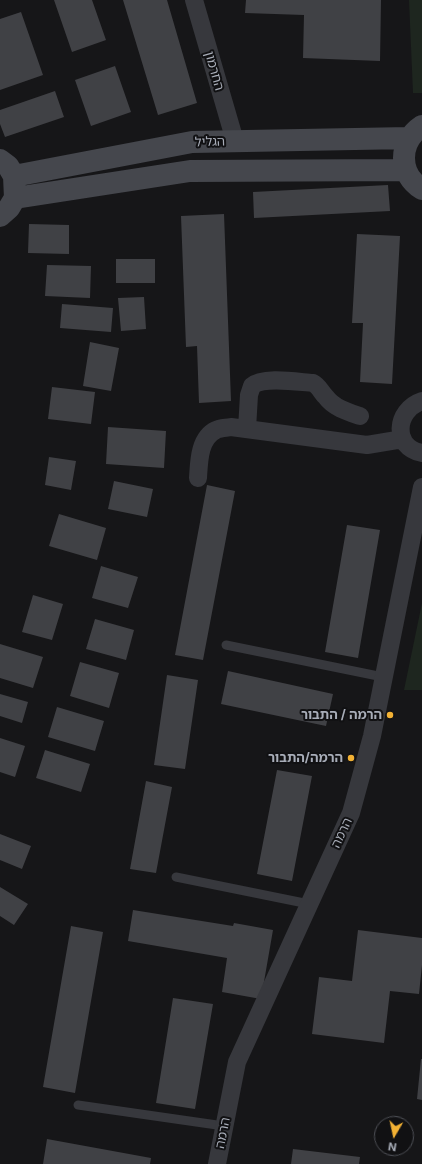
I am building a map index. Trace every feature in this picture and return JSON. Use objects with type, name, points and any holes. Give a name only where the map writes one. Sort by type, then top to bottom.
[{"type":"street","name":"החרמון","points":[[194,0],[235,141]]},
{"type":"street","name":"הגליל","points":[[7,168],[192,142],[415,132]]},
{"type":"street","points":[[415,132],[404,149],[403,162],[405,170],[411,181],[422,189]]},
{"type":"street","points":[[7,168],[15,198]]},
{"type":"street","points":[[0,216],[15,198],[190,171],[405,170]]},
{"type":"street","points":[[247,429],[249,395],[252,386],[259,382],[279,380],[313,383],[327,399],[344,411],[360,416]]},
{"type":"street","points":[[422,401],[411,406],[402,418],[400,431],[408,447],[416,452],[422,453]]},
{"type":"street","points":[[198,478],[201,455],[208,436],[216,430],[231,427],[367,445],[403,439]]},
{"type":"street","name":"הרמה","points":[[217,1164],[237,1062],[351,813],[372,736],[422,487]]},
{"type":"lane","points":[[226,645],[383,677]]},
{"type":"lane","points":[[176,877],[310,904]]},
{"type":"lane","points":[[78,1105],[224,1126]]},
{"type":"shaded area","points":[[409,0],[422,0],[422,93],[413,93]]},
{"type":"shaded area","points":[[422,603],[422,690],[404,690]]},
{"type":"building","points":[[54,0],[92,0],[106,40],[72,52]]},
{"type":"building","points":[[123,0],[167,0],[197,103],[158,115]]},
{"type":"building","points":[[246,0],[381,0],[380,61],[303,58],[304,15],[245,13]]},
{"type":"building","points":[[21,12],[43,75],[0,90],[0,19]]},
{"type":"building","points":[[115,66],[131,112],[91,126],[75,80]]},
{"type":"building","points":[[55,91],[64,117],[5,137],[0,124],[0,110]]},
{"type":"building","points":[[388,185],[390,211],[254,218],[253,192]]},
{"type":"building","points":[[224,214],[231,401],[199,403],[197,346],[186,347],[181,216]]},
{"type":"building","points":[[29,224],[69,225],[69,254],[28,253]]},
{"type":"building","points":[[357,234],[400,236],[392,384],[360,382],[363,323],[352,323]]},
{"type":"building","points":[[116,259],[155,259],[155,283],[116,283]]},
{"type":"building","points":[[47,265],[91,266],[90,298],[45,296]]},
{"type":"building","points":[[144,297],[146,329],[121,331],[118,298]]},
{"type":"building","points":[[62,304],[113,308],[111,332],[60,328]]},
{"type":"building","points":[[90,342],[119,348],[111,391],[83,386]]},
{"type":"building","points":[[52,387],[95,392],[91,424],[48,419]]},
{"type":"building","points":[[108,427],[166,431],[164,468],[106,464]]},
{"type":"building","points":[[49,457],[76,461],[71,490],[45,485]]},
{"type":"building","points":[[114,481],[153,489],[147,517],[108,509]]},
{"type":"building","points":[[207,485],[235,491],[203,660],[175,655]]},
{"type":"building","points":[[59,514],[106,528],[97,560],[49,546]]},
{"type":"building","points":[[347,525],[380,530],[358,658],[325,652]]},
{"type":"building","points":[[101,566],[138,577],[128,608],[92,598]]},
{"type":"building","points":[[33,595],[63,604],[52,640],[22,632]]},
{"type":"building","points":[[95,619],[134,630],[126,660],[86,649]]},
{"type":"building","points":[[0,644],[43,657],[33,688],[0,678]]},
{"type":"building","points":[[80,662],[119,673],[109,708],[70,696]]},
{"type":"building","points":[[228,671],[333,694],[326,726],[221,704]]},
{"type":"building","points":[[167,675],[198,680],[185,769],[154,765]]},
{"type":"building","points":[[0,694],[28,702],[22,723],[0,716]]},
{"type":"building","points":[[57,707],[104,721],[95,751],[48,737]]},
{"type":"building","points":[[0,738],[25,746],[15,777],[0,772]]},
{"type":"building","points":[[45,750],[90,764],[81,792],[36,778]]},
{"type":"building","points":[[277,770],[312,776],[292,881],[257,874]]},
{"type":"building","points":[[146,781],[172,787],[156,873],[130,869]]},
{"type":"building","points":[[0,834],[31,846],[22,869],[0,860]]},
{"type":"building","points":[[0,887],[28,904],[14,925],[0,916]]},
{"type":"building","points":[[133,910],[233,926],[234,923],[273,930],[261,999],[222,992],[227,958],[128,941]]},
{"type":"building","points":[[71,926],[103,932],[75,1093],[43,1087]]},
{"type":"building","points":[[358,930],[422,938],[422,965],[419,994],[390,991],[384,1043],[312,1034],[319,977],[352,981]]},
{"type":"building","points":[[173,998],[213,1004],[195,1109],[156,1103]]},
{"type":"building","points":[[422,1059],[422,1100],[417,1099]]},
{"type":"building","points":[[47,1139],[151,1158],[150,1164],[43,1164]]},
{"type":"building","points":[[293,1149],[360,1157],[359,1164],[291,1164]]},
{"type":"place","name":"הרמה / התבור","points":[[390,715]]},
{"type":"place","name":"הרמה/התבור","points":[[351,758]]}]
